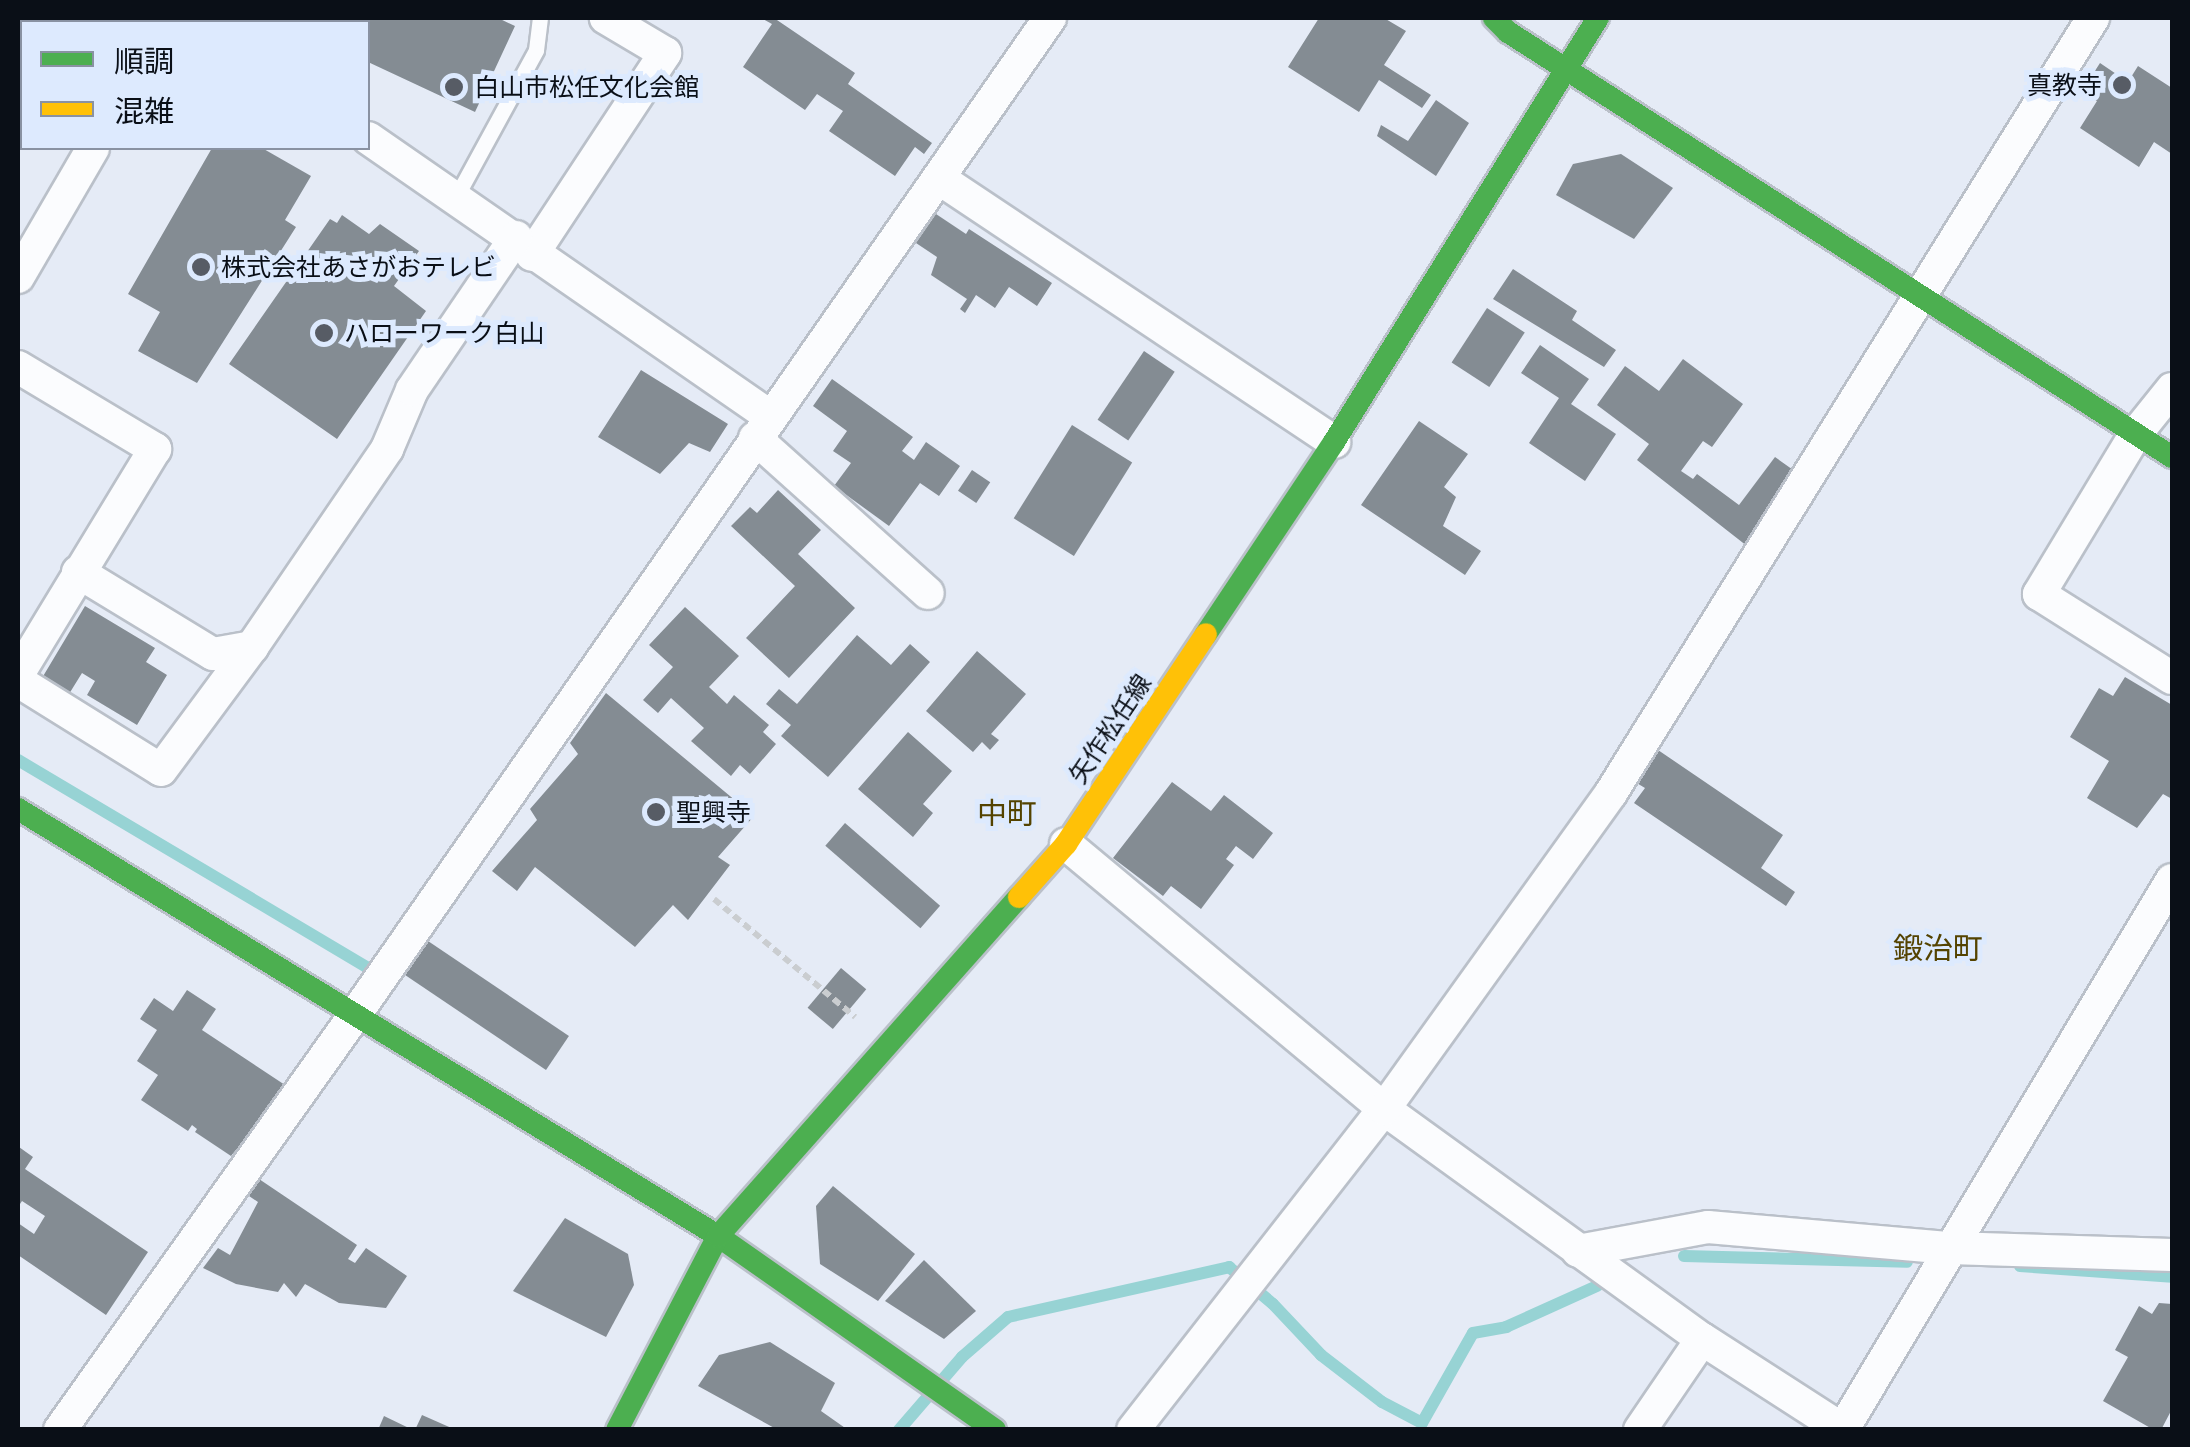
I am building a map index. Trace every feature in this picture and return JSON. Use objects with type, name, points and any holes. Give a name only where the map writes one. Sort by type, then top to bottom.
[{"type":"street","points":[[18,367],[155,449],[18,678],[161,770],[252,647],[388,450],[412,390],[665,54],[606,18]]},
{"type":"street","points":[[60,1430],[358,1012],[1050,18]]},
{"type":"street","points":[[1494,18],[1508,32],[1568,66],[2172,457]]},
{"type":"street","name":"矢作松任線","points":[[617,1430],[718,1236],[1066,844],[1334,442],[1598,18]]},
{"type":"street","points":[[1132,1430],[1384,1109],[1612,793],[2094,18]]},
{"type":"street","points":[[370,139],[524,246],[762,427],[928,593]]},
{"type":"street","points":[[18,278],[92,150]]},
{"type":"street","points":[[940,179],[1334,442]]},
{"type":"street","points":[[2172,389],[2136,435],[2039,594],[2172,678]]},
{"type":"street","points":[[78,572],[213,654],[252,647]]},
{"type":"street","points":[[18,810],[358,1012],[718,1236],[995,1430]]},
{"type":"street","points":[[1066,844],[1384,1109],[1702,1339],[1843,1429],[2172,880]]},
{"type":"street","points":[[1578,1250],[1708,1227],[1950,1248],[2172,1255]]},
{"type":"street","points":[[1640,1430],[1702,1339]]},
{"type":"lane","points":[[456,197],[536,50],[540,18]]},
{"type":"path","points":[[714,898],[888,1044]]},
{"type":"building","points":[[30,18],[80,18],[78,20]]},
{"type":"building","name":"白山市松任文化会館","points":[[273,18],[498,18],[515,26],[475,112],[370,63],[370,20]]},
{"type":"building","points":[[761,18],[774,18],[855,73],[848,84],[932,143],[924,154],[915,147],[895,176],[829,131],[843,111],[817,94],[805,110],[743,67],[772,24]]},
{"type":"building","points":[[1319,18],[1384,18],[1406,31],[1384,65],[1431,95],[1422,108],[1379,80],[1359,112],[1288,67]]},
{"type":"building","points":[[2100,63],[2128,82],[2138,66],[2172,88],[2172,154],[2154,142],[2139,167],[2080,128],[2097,101],[2082,91]]},
{"type":"building","points":[[1436,100],[1469,123],[1436,176],[1377,136],[1381,125],[1408,141]]},
{"type":"building","name":"株式会社あさがおテレビ","points":[[211,150],[266,150],[311,176],[285,220],[296,227],[197,383],[138,351],[160,312],[128,294]]},
{"type":"building","points":[[1621,154],[1673,188],[1634,239],[1556,195],[1573,164]]},
{"type":"building","points":[[936,214],[966,234],[969,229],[1052,283],[1037,306],[1009,287],[995,308],[976,295],[965,313],[960,309],[967,299],[931,275],[937,257],[916,243]]},
{"type":"building","name":"ハローワーク白山","points":[[342,215],[369,234],[380,224],[419,251],[394,286],[426,311],[337,439],[229,364],[330,219],[337,223]]},
{"type":"building","points":[[1513,269],[1577,311],[1572,320],[1616,350],[1604,367],[1493,299]]},
{"type":"building","points":[[1487,308],[1525,333],[1489,387],[1452,363]]},
{"type":"building","points":[[1540,345],[1589,379],[1571,404],[1616,434],[1585,481],[1529,443],[1559,398],[1521,373]]},
{"type":"building","points":[[1144,351],[1175,372],[1128,441],[1098,420]]},
{"type":"building","points":[[1683,359],[1743,404],[1712,447],[1703,441],[1681,471],[1693,479],[1697,474],[1739,505],[1775,457],[1796,472],[1747,546],[1637,460],[1649,444],[1597,405],[1625,366],[1659,391]]},
{"type":"building","points":[[641,370],[728,424],[710,452],[689,443],[660,474],[598,437]]},
{"type":"building","points":[[832,379],[913,437],[902,451],[914,460],[926,442],[960,466],[939,496],[920,483],[889,526],[834,486],[851,463],[833,451],[847,431],[813,406]]},
{"type":"building","points":[[1419,421],[1468,454],[1444,487],[1456,497],[1443,526],[1481,551],[1465,575],[1361,505]]},
{"type":"building","points":[[1072,425],[1132,463],[1074,556],[1014,518]]},
{"type":"building","points":[[972,470],[990,482],[976,503],[958,491]]},
{"type":"building","points":[[778,490],[821,530],[798,554],[855,608],[789,678],[746,638],[795,586],[731,526],[750,507],[757,513]]},
{"type":"building","points":[[85,606],[155,648],[146,662],[167,675],[137,725],[87,695],[95,681],[82,673],[69,694],[42,678]]},
{"type":"building","points":[[685,607],[739,656],[709,687],[727,704],[734,695],[769,725],[763,732],[776,744],[750,774],[740,765],[731,776],[691,741],[704,728],[671,698],[658,713],[643,700],[673,667],[649,645]]},
{"type":"building","points":[[857,635],[891,665],[910,644],[930,662],[828,777],[781,736],[791,725],[766,704],[779,689],[797,704]]},
{"type":"building","points":[[977,651],[1026,694],[991,734],[999,740],[990,750],[982,742],[973,752],[926,711]]},
{"type":"building","points":[[2125,677],[2172,705],[2172,799],[2163,794],[2137,828],[2087,798],[2109,761],[2070,737],[2099,688],[2113,696]]},
{"type":"building","points":[[606,693],[754,816],[718,857],[730,865],[688,920],[673,905],[635,947],[535,867],[517,891],[492,871],[537,820],[530,809],[578,754],[570,743]]},
{"type":"building","points":[[908,732],[952,771],[923,804],[933,813],[913,837],[858,789]]},
{"type":"building","points":[[1658,750],[1783,835],[1761,868],[1795,892],[1786,906],[1634,803],[1645,788],[1635,782]]},
{"type":"building","points":[[1172,782],[1211,811],[1224,795],[1273,833],[1253,859],[1236,846],[1226,859],[1234,865],[1201,909],[1171,886],[1163,896],[1113,858]]},
{"type":"building","points":[[845,823],[940,906],[920,928],[825,846]]},
{"type":"building","points":[[428,941],[569,1036],[546,1070],[405,975]]},
{"type":"building","points":[[841,968],[866,989],[833,1029],[808,1008]]},
{"type":"building","points":[[187,990],[216,1009],[202,1030],[285,1085],[240,1154],[235,1151],[231,1156],[195,1132],[197,1129],[192,1125],[188,1131],[141,1100],[158,1075],[137,1061],[157,1030],[140,1019],[154,998],[173,1011]]},
{"type":"building","points":[[19,1147],[33,1157],[25,1169],[148,1252],[106,1315],[18,1255],[18,1223],[34,1234],[45,1216],[22,1201],[18,1207]]},
{"type":"building","points":[[259,1179],[357,1245],[348,1259],[355,1263],[366,1248],[407,1276],[386,1308],[339,1303],[305,1284],[296,1297],[284,1283],[278,1292],[236,1284],[203,1268],[218,1248],[230,1255],[258,1202],[249,1196]]},
{"type":"building","points":[[833,1186],[915,1254],[878,1301],[820,1264],[816,1206]]},
{"type":"building","points":[[565,1218],[628,1254],[634,1285],[606,1337],[513,1291]]},
{"type":"building","points":[[924,1260],[976,1311],[944,1339],[885,1301]]},
{"type":"building","points":[[2159,1303],[2172,1304],[2172,1409],[2161,1430],[2154,1430],[2103,1401],[2128,1357],[2115,1350],[2139,1306],[2152,1314]]},
{"type":"building","points":[[770,1342],[835,1383],[821,1411],[848,1430],[778,1430],[698,1386],[719,1355]]},
{"type":"building","points":[[422,1415],[456,1430],[415,1430]]},
{"type":"building","points":[[384,1416],[413,1430],[378,1430]]},
{"type":"waterway","points":[[18,760],[368,968]]},
{"type":"waterway","points":[[1684,1256],[1907,1262]]},
{"type":"waterway","points":[[2020,1266],[2172,1277]]},
{"type":"waterway","points":[[899,1430],[962,1357],[1008,1317],[1229,1267],[1273,1304],[1321,1355],[1382,1402],[1422,1423],[1473,1333],[1506,1327],[1597,1286]]},
{"type":"traffic: fast","points":[[1494,18],[1508,32],[2172,457]]},
{"type":"traffic: fast","points":[[1206,634],[1334,442],[1598,18]]},
{"type":"traffic: fast","points":[[18,809],[718,1236],[995,1430]]},
{"type":"traffic: fast","points":[[617,1430],[718,1236],[1019,897]]},
{"type":"traffic: slow","points":[[1019,897],[1066,844],[1206,634]]},
{"type":"place","name":"真教寺","points":[[2122,85]]},
{"type":"place","name":"白山市松任文化会館","points":[[454,87]]},
{"type":"place","name":"株式会社あさがおテレビ","points":[[201,267]]},
{"type":"place","name":"ハローワーク白山","points":[[324,333]]},
{"type":"place","name":"聖興寺","points":[[656,812]]},
{"type":"district","name":"中町","points":[[1007,814]]},
{"type":"district","name":"鍛治町","points":[[1938,949]]}]
